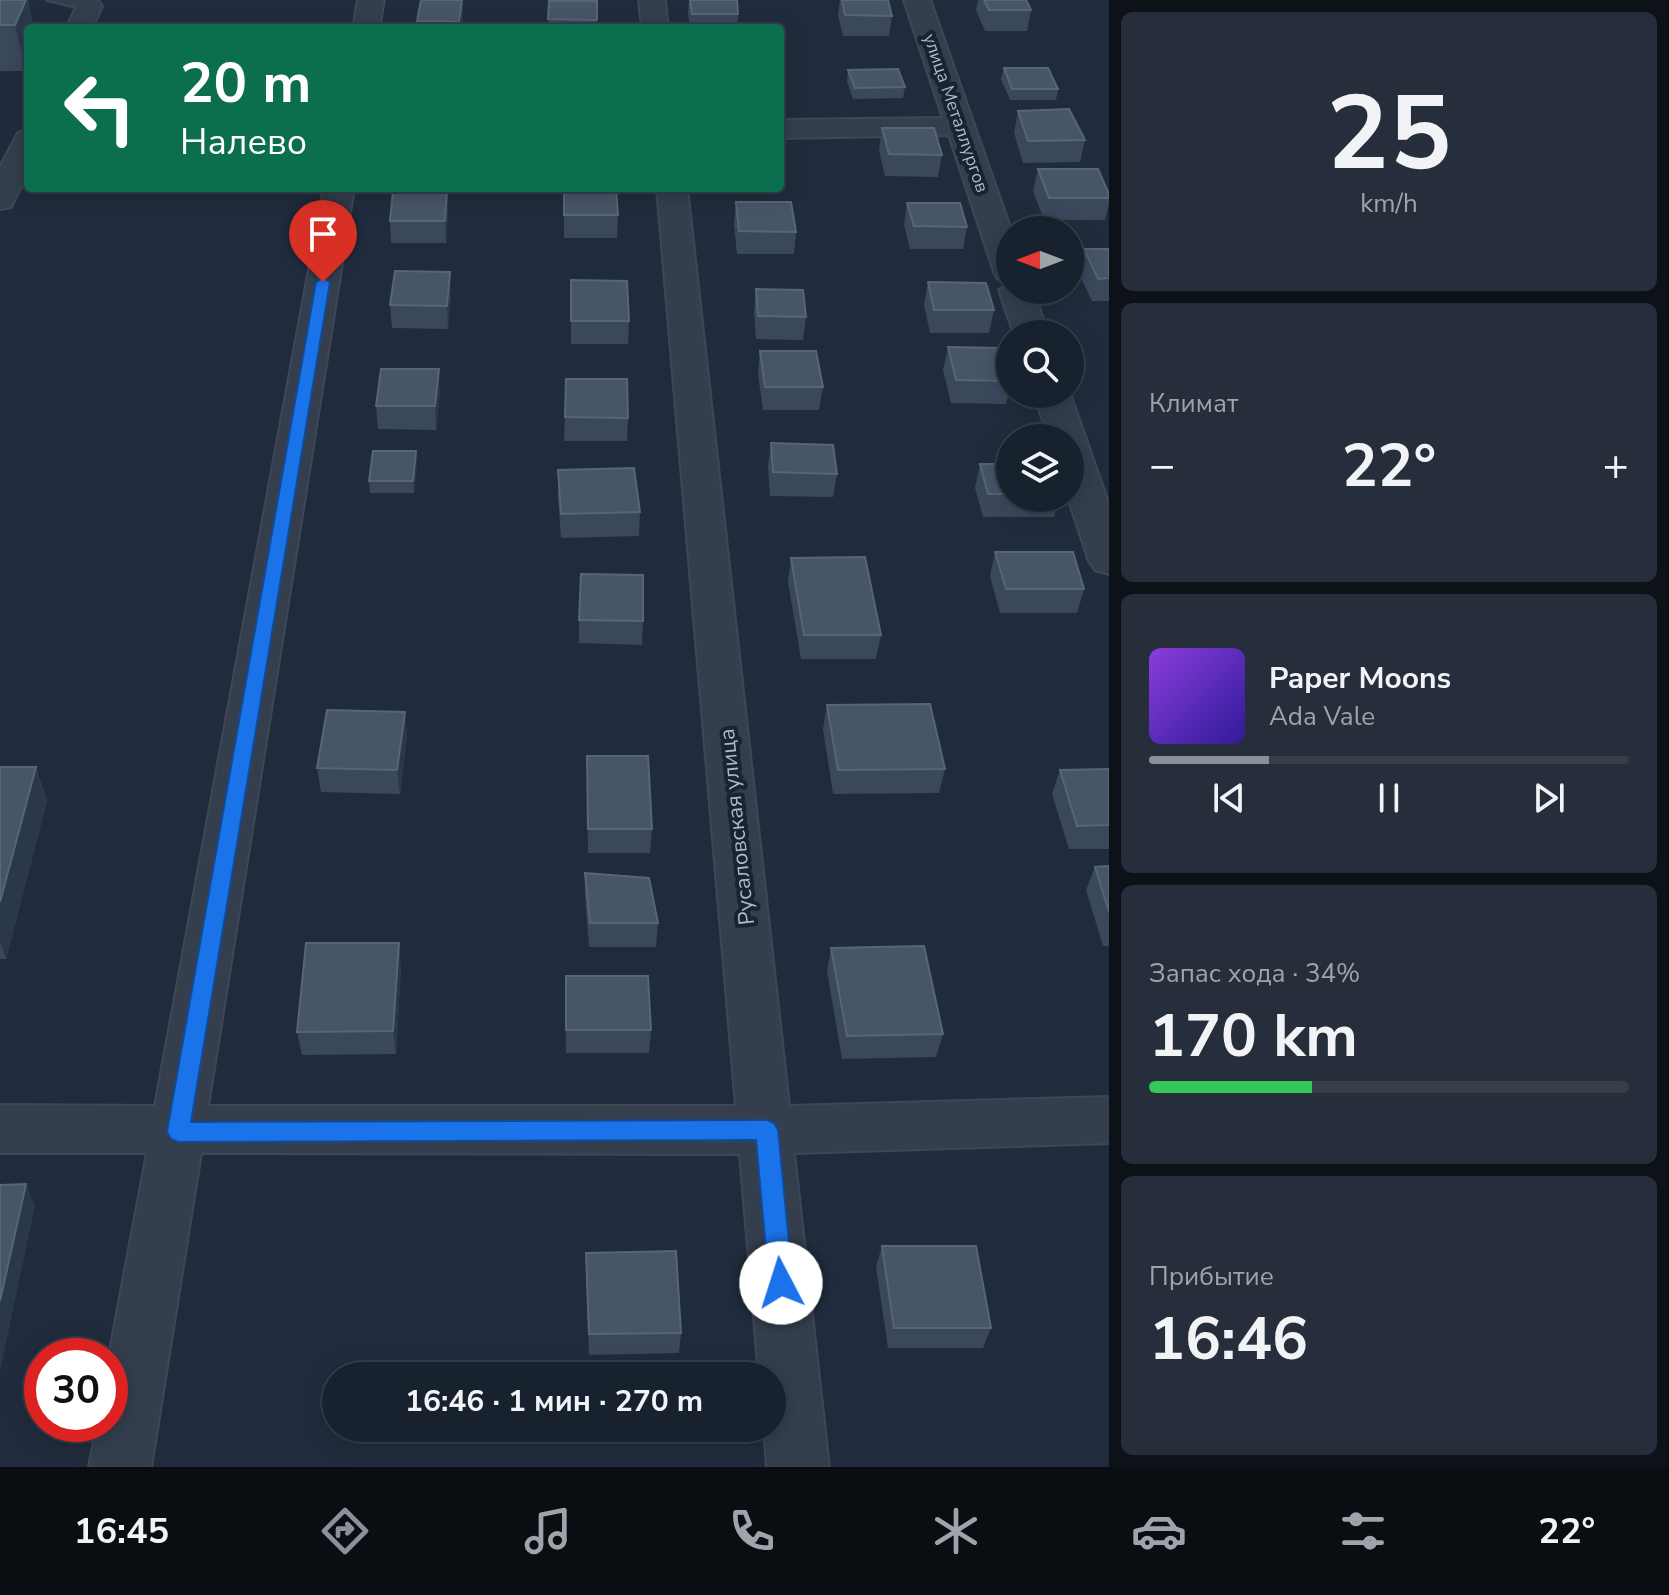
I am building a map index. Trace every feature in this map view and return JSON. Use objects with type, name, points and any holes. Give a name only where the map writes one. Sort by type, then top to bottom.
[{"type":"street","points":[[367,24],[371,0]]},
{"type":"street","points":[[652,0],[655,24]]},
{"type":"street","name":"улица Металлургов","points":[[917,0],[996,231]]},
{"type":"street","points":[[784,129],[960,126]]},
{"type":"street","points":[[0,200],[24,148]]},
{"type":"street","points":[[120,1467],[338,192]]},
{"type":"street","name":"Русаловская улица","points":[[672,192],[798,1467]]},
{"type":"street","points":[[1084,488],[1109,561]]},
{"type":"street","points":[[0,1129],[178,1132],[767,1130],[1109,1120]]},
{"type":"lane","points":[[54,0],[84,17]]},
{"type":"building","points":[[0,0],[26,0],[15,25],[0,25]]},
{"type":"building","points":[[421,0],[462,0],[459,22],[417,21]]},
{"type":"building","points":[[690,0],[737,0],[738,14],[692,14]]},
{"type":"building","points":[[842,0],[888,0],[892,16],[845,15]]},
{"type":"building","points":[[984,0],[1026,0],[1031,10],[989,10]]},
{"type":"building","points":[[549,1],[597,1],[597,20],[548,19]]},
{"type":"building","points":[[1004,68],[1048,68],[1058,89],[1012,89]]},
{"type":"building","points":[[898,69],[905,87],[855,88],[848,70]]},
{"type":"building","points":[[1069,109],[1085,140],[1028,141],[1018,111]]},
{"type":"building","points":[[882,128],[934,128],[942,155],[889,154]]},
{"type":"building","points":[[1038,169],[1098,169],[1109,198],[1049,198]]},
{"type":"building","points":[[393,192],[447,192],[445,221],[390,221]]},
{"type":"building","points":[[564,192],[616,192],[618,215],[564,215]]},
{"type":"building","points":[[736,202],[791,202],[796,232],[739,231]]},
{"type":"building","points":[[907,203],[960,203],[967,227],[914,226]]},
{"type":"building","points":[[1084,249],[1109,249],[1109,278],[1098,279]]},
{"type":"building","points":[[395,271],[450,272],[447,306],[390,305]]},
{"type":"building","points":[[571,280],[627,281],[629,321],[571,321]]},
{"type":"building","points":[[928,282],[986,283],[994,310],[934,310]]},
{"type":"building","points":[[756,289],[803,290],[806,317],[758,316]]},
{"type":"building","points":[[948,347],[996,348],[996,381],[956,380]]},
{"type":"building","points":[[760,351],[816,351],[823,387],[765,387]]},
{"type":"building","points":[[381,369],[439,369],[435,406],[376,406]]},
{"type":"building","points":[[566,379],[627,379],[628,418],[565,417]]},
{"type":"building","points":[[771,443],[833,445],[837,474],[773,472]]},
{"type":"building","points":[[373,451],[416,451],[413,481],[369,481]]},
{"type":"building","points":[[980,464],[996,464],[996,494],[988,494]]},
{"type":"building","points":[[634,468],[640,512],[561,514],[558,470]]},
{"type":"building","points":[[995,552],[1073,552],[1084,589],[1006,589]]},
{"type":"building","points":[[865,557],[881,635],[804,635],[791,558]]},
{"type":"building","points":[[581,574],[643,575],[643,621],[579,620]]},
{"type":"building","points":[[930,704],[945,769],[838,770],[827,705]]},
{"type":"building","points":[[327,710],[405,712],[397,770],[317,768]]},
{"type":"building","points":[[587,756],[648,756],[652,829],[588,829]]},
{"type":"building","points":[[0,767],[36,767],[0,902]]},
{"type":"building","points":[[1109,769],[1109,825],[1077,826],[1060,770]]},
{"type":"building","points":[[1109,866],[1109,912],[1095,867]]},
{"type":"building","points":[[585,873],[649,878],[658,923],[590,923]]},
{"type":"building","points":[[306,943],[399,943],[393,1031],[297,1032]]},
{"type":"building","points":[[924,946],[943,1034],[847,1036],[831,948]]},
{"type":"building","points":[[566,976],[648,976],[651,1030],[566,1030]]},
{"type":"building","points":[[26,1184],[0,1301],[0,1185]]},
{"type":"building","points":[[882,1246],[976,1246],[991,1328],[894,1328]]},
{"type":"building","points":[[676,1251],[681,1333],[589,1334],[586,1253]]},
{"type":"route","points":[[323,282],[178,1132],[767,1130],[781,1283]]}]
